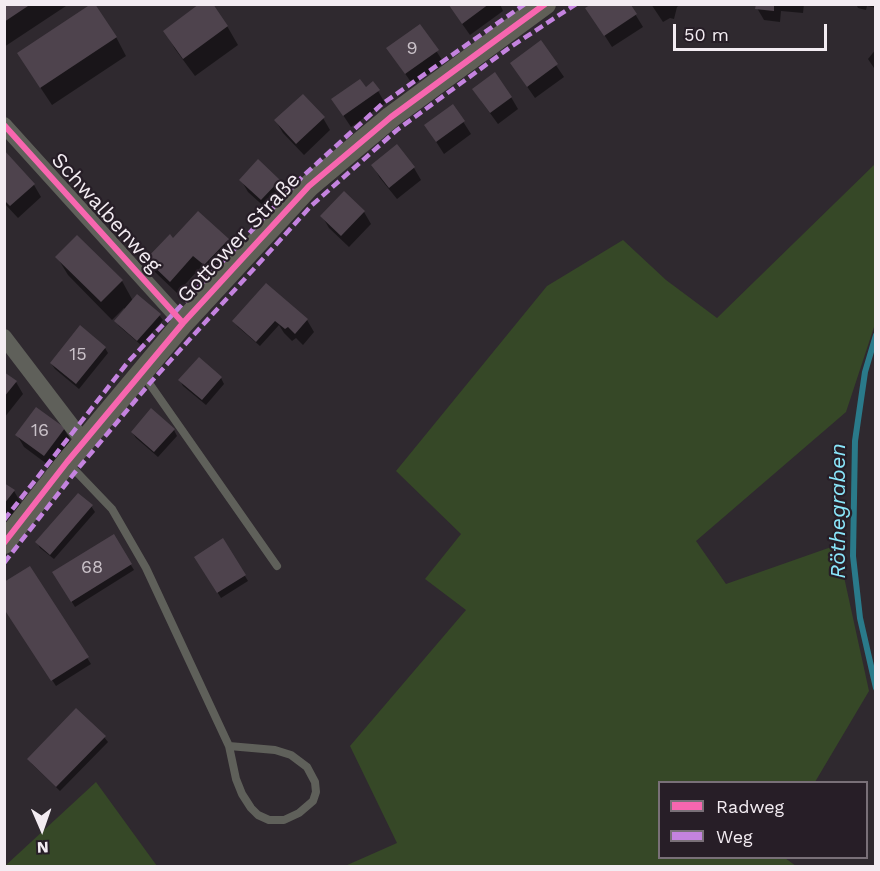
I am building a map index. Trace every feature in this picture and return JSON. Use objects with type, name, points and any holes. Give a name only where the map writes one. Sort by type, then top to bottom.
[{"type":"street","name":"Gottower Straße","points":[[4,543],[67,462],[183,323],[309,186],[390,117],[545,4]]},
{"type":"street","name":"Schwalbenweg","points":[[4,125],[183,323]]},
{"type":"street","points":[[4,337],[84,442]]},
{"type":"lane","points":[[142,372],[277,566]]},
{"type":"lane","points":[[67,462],[112,509],[146,568],[229,746],[242,794],[251,808],[258,815],[269,820],[284,820],[299,813],[313,801],[316,792],[315,782],[307,767],[291,755],[275,750],[229,746]]},
{"type":"green space","points":[[875,164],[875,324],[846,412],[696,541],[726,584],[837,545],[869,691],[816,781],[658,781],[658,859],[786,859],[796,866],[345,866],[397,843],[350,746],[466,610],[425,579],[461,534],[396,471],[547,286],[623,240],[666,280],[717,318]]},
{"type":"green space","points":[[96,782],[157,866],[5,866]]},
{"type":"building","points":[[4,4],[31,4],[4,22]]},
{"type":"building","points":[[91,4],[95,4],[117,37],[40,88],[17,53]]},
{"type":"building","points":[[199,4],[213,4],[228,26],[183,59],[163,31]]},
{"type":"building","points":[[448,4],[489,4],[462,24]]},
{"type":"building","points":[[756,4],[774,4],[774,11],[755,9]]},
{"type":"building","points":[[590,5],[631,5],[637,14],[604,36],[585,8]]},
{"type":"building","points":[[420,24],[439,50],[405,74],[386,48]]},
{"type":"building","points":[[541,40],[558,64],[527,87],[510,63]]},
{"type":"building","points":[[495,72],[512,97],[490,113],[472,89]]},
{"type":"building","points":[[360,79],[366,87],[373,81],[380,90],[343,116],[331,99]]},
{"type":"building","points":[[303,94],[325,117],[296,144],[274,120]]},
{"type":"building","points":[[453,104],[465,121],[436,142],[424,125]]},
{"type":"building","points":[[397,144],[415,167],[389,188],[371,165]]},
{"type":"building","points":[[4,150],[35,184],[10,206],[4,200]]},
{"type":"building","points":[[258,159],[280,180],[261,200],[239,180]]},
{"type":"building","points":[[344,191],[365,211],[341,236],[320,216]]},
{"type":"building","points":[[198,211],[229,239],[204,265],[193,256],[170,282],[146,259],[170,234],[173,238]]},
{"type":"building","points":[[77,235],[123,280],[101,302],[55,257]]},
{"type":"building","points":[[266,283],[308,319],[295,334],[288,327],[285,329],[275,321],[256,342],[232,321]]},
{"type":"building","points":[[137,294],[161,314],[137,341],[114,321]]},
{"type":"building","points":[[80,325],[106,347],[76,384],[50,363]]},
{"type":"building","points":[[199,357],[222,377],[202,400],[178,380]]},
{"type":"building","points":[[4,372],[17,381],[4,397]]},
{"type":"building","points":[[36,407],[65,428],[44,456],[15,435]]},
{"type":"building","points":[[151,408],[175,429],[154,452],[131,432]]},
{"type":"building","points":[[4,483],[15,490],[4,504]]},
{"type":"building","points":[[78,493],[93,505],[50,555],[35,542]]},
{"type":"building","points":[[114,534],[132,564],[71,602],[52,572]]},
{"type":"building","points":[[223,538],[246,575],[217,593],[194,557]]},
{"type":"building","points":[[30,566],[89,657],[51,681],[4,609],[4,582]]},
{"type":"building","points":[[76,708],[106,736],[56,787],[27,759]]},
{"type":"waterway","name":"Röthegraben","points":[[876,335],[865,372],[855,441],[853,556],[860,618],[876,688]]},
{"type":"marked path","points":[[4,520],[128,362],[302,177],[382,104],[525,4]]},
{"type":"marked path","points":[[4,563],[76,471],[150,383],[311,206],[397,130],[509,48],[576,4]]},
{"type":"cycle path","points":[[4,543],[67,462],[183,323],[309,186],[391,117],[545,4]]},
{"type":"cycle path","points":[[4,125],[183,323]]}]
